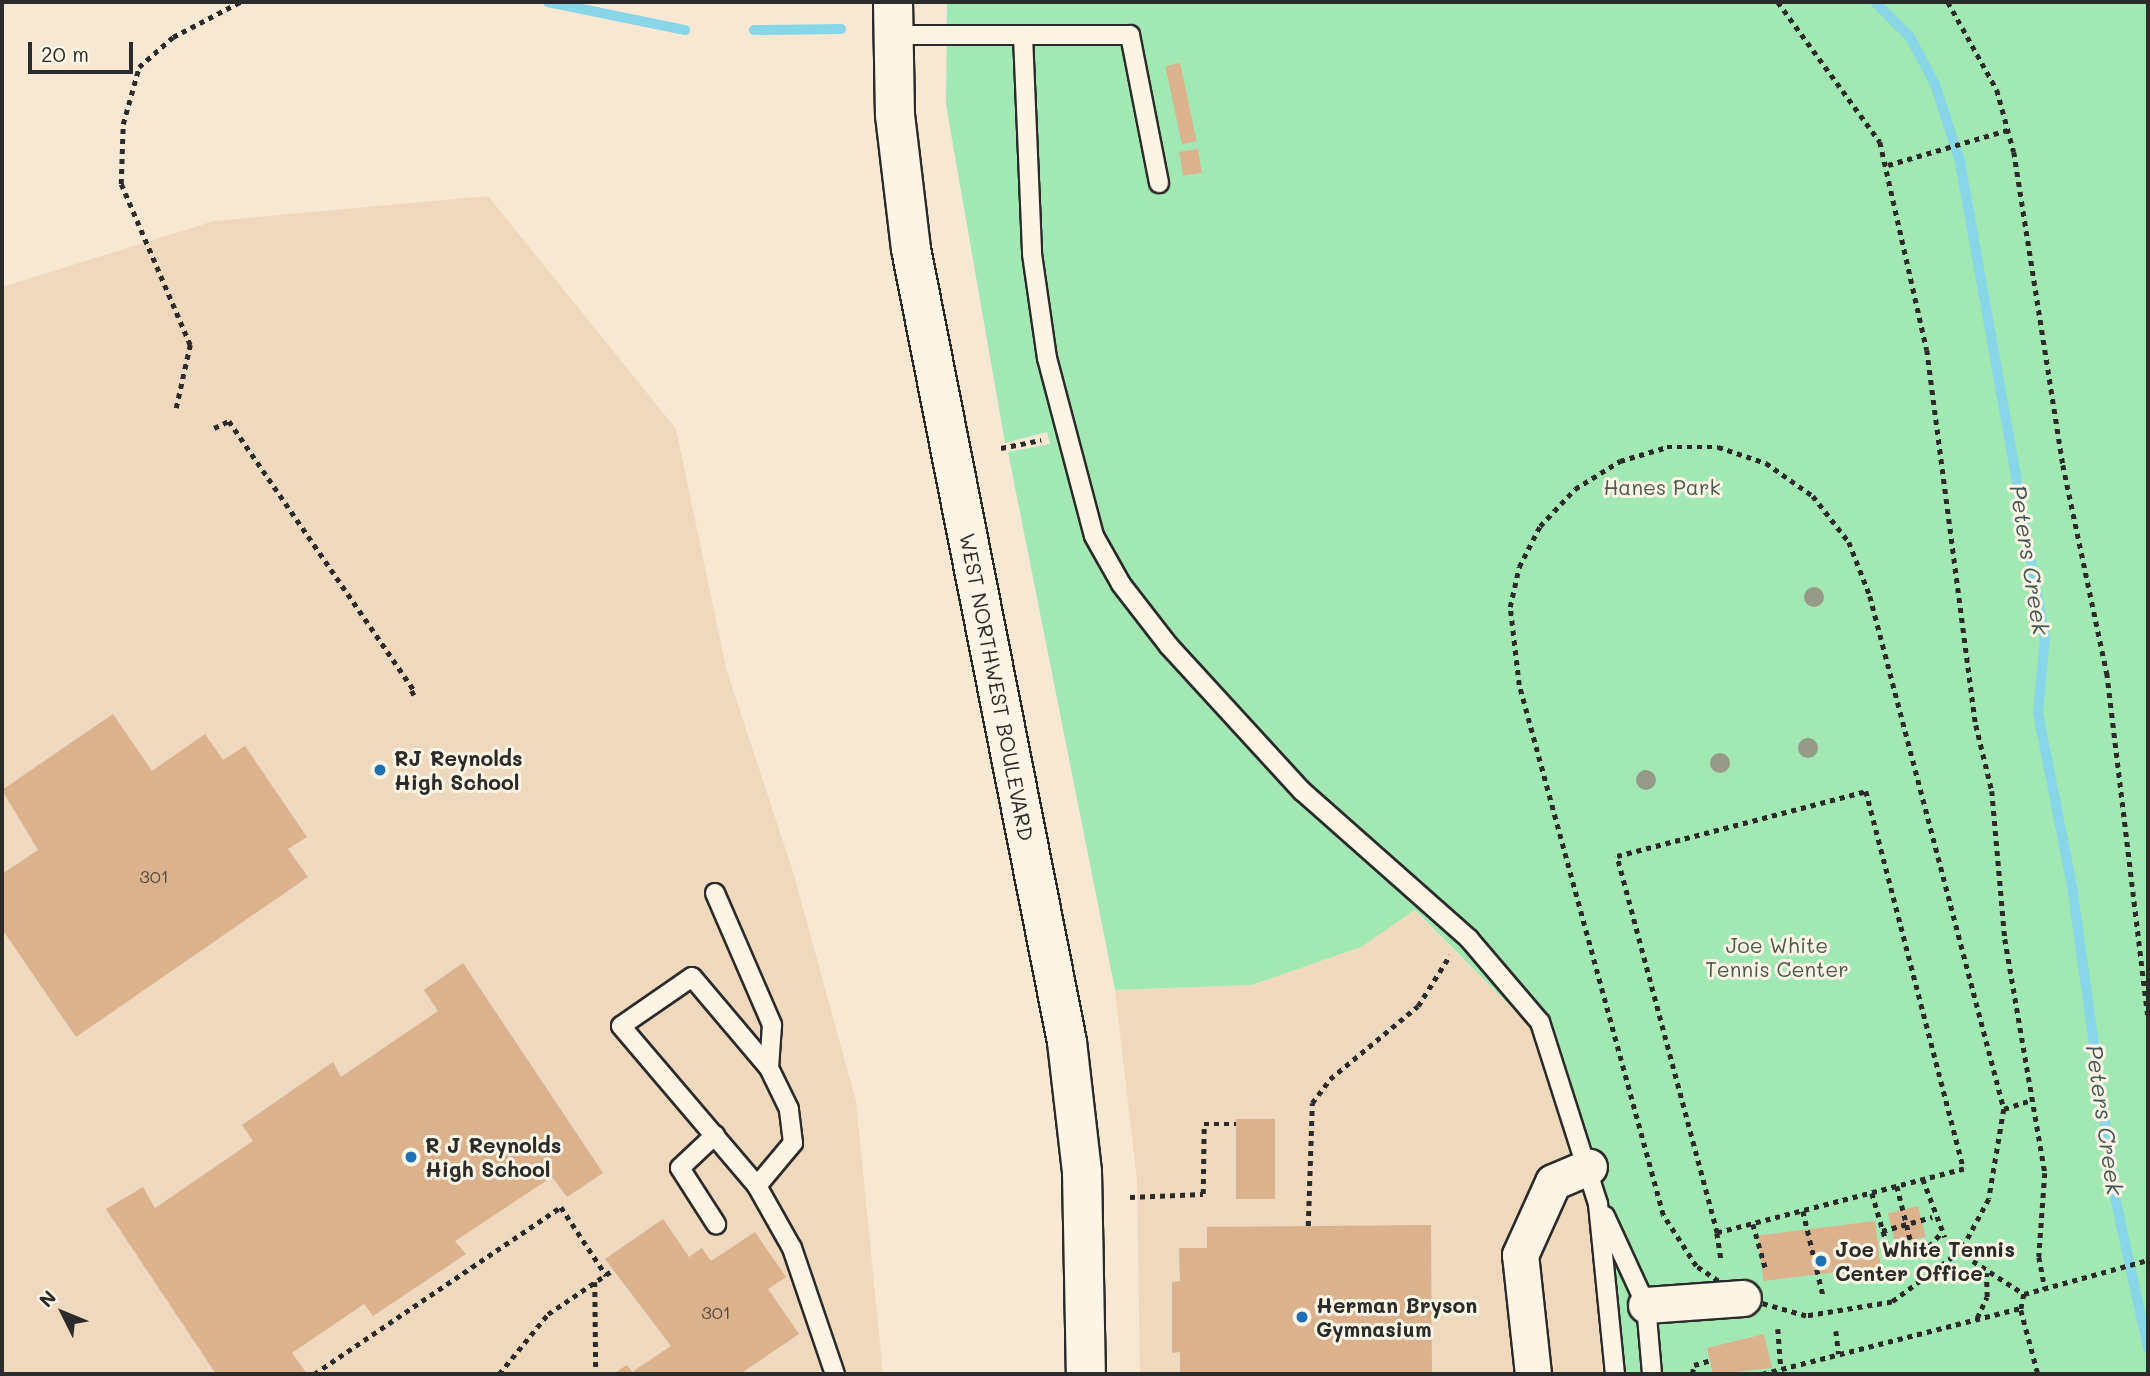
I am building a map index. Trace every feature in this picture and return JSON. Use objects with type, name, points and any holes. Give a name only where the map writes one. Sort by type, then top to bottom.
[{"type":"main road","name":"WEST NORTHWEST BOULEVARD","points":[[893,18],[911,249],[1067,1042],[1082,1172],[1086,1374]]},
{"type":"street","points":[[1533,1374],[1520,1255],[1553,1182],[1589,1167]]},
{"type":"street","points":[[1646,1305],[1756,1290]]},
{"type":"lane","points":[[893,18],[1023,36],[1130,35],[1159,183]]},
{"type":"lane","points":[[1023,36],[1032,254],[1066,434],[1094,536],[1147,618],[1302,791],[1463,935],[1540,1022],[1589,1167],[1598,1204],[1615,1374]]},
{"type":"lane","points":[[715,893],[772,1025],[769,1068]]},
{"type":"lane","points":[[757,1186],[793,1143],[789,1110],[769,1068],[692,977],[621,1026],[757,1186],[792,1248],[835,1374]]},
{"type":"lane","points":[[715,1135],[680,1168],[716,1224]]},
{"type":"lane","points":[[1598,1204],[1646,1305],[1652,1374]]},
{"type":"path","points":[[176,408],[190,345],[121,184],[123,124],[139,67],[173,37],[240,2]]},
{"type":"path","points":[[1778,2],[1853,99],[1887,164],[1927,350],[2029,1101],[2045,1173],[2039,1257],[2045,1289]]},
{"type":"path","points":[[1948,2],[1997,90],[2008,130],[2063,465],[2107,673],[2148,1015]]},
{"type":"path","points":[[1887,164],[2008,130]]},
{"type":"path","points":[[214,428],[229,421],[415,692],[408,696]]},
{"type":"path","points":[[1001,448],[1066,434]]},
{"type":"path","points":[[1667,447],[1718,447],[1766,463],[1813,496],[1849,542],[1870,596],[2004,1109],[1989,1199],[1961,1251],[1931,1279],[1892,1302],[1851,1311],[1806,1316],[1756,1290],[1696,1266],[1662,1215],[1519,685],[1510,607],[1520,567],[1540,526],[1575,489],[1620,461],[1667,447]]},
{"type":"path","points":[[1717,1233],[1964,1169],[1866,791],[1617,856],[1717,1233],[1721,1259]]},
{"type":"path","points":[[1308,1226],[1312,1103],[1330,1079],[1418,1006],[1463,935]]},
{"type":"path","points":[[2004,1109],[2029,1101]]},
{"type":"path","points":[[1130,1197],[1203,1194],[1204,1125],[1236,1124]]},
{"type":"path","points":[[1872,1193],[1889,1251],[1913,1250],[1943,1235],[1932,1217],[1923,1180]]},
{"type":"path","points":[[1897,1186],[1913,1250]]},
{"type":"path","points":[[314,1374],[561,1207],[606,1275]]},
{"type":"path","points":[[1803,1211],[1823,1294]]},
{"type":"path","points":[[1882,1231],[1932,1217]]},
{"type":"path","points":[[1754,1224],[1756,1290]]},
{"type":"path","points":[[1973,1261],[1986,1272],[2024,1294],[2148,1260]]},
{"type":"path","points":[[499,1374],[548,1314],[613,1270]]},
{"type":"path","points":[[1976,1319],[1987,1297],[1986,1272]]},
{"type":"path","points":[[595,1282],[596,1374]]},
{"type":"path","points":[[2024,1294],[2021,1308],[2038,1374]]},
{"type":"path","points":[[1762,1374],[2021,1308]]},
{"type":"path","points":[[1778,1329],[1781,1369]]},
{"type":"path","points":[[1836,1331],[1839,1354]]},
{"type":"path","points":[[1692,1374],[1691,1367],[1708,1361]]},
{"type":"shaded area","name":"RJ Reynolds High School","points":[[488,196],[676,429],[726,668],[793,872],[856,1101],[883,1374],[2,1374],[2,287],[214,221]]},
{"type":"shaded area","points":[[1414,910],[1531,1027],[1613,1259],[1639,1374],[1140,1374],[1137,1181],[1115,990],[1252,985],[1361,947]]},
{"type":"green space","name":"Hanes Park","points":[[947,2],[2148,2],[2148,1374],[1625,1374],[1613,1259],[1531,1027],[1415,910],[1361,947],[1252,985],[1115,990],[1008,452],[1050,444],[1047,432],[1005,443],[946,105]]},
{"type":"building","points":[[1180,63],[1197,141],[1182,144],[1165,66]]},
{"type":"building","points":[[1198,149],[1202,173],[1183,176],[1179,152]]},
{"type":"building","points":[[113,714],[152,771],[205,734],[223,760],[245,746],[307,837],[288,849],[308,877],[76,1037],[2,929],[2,874],[38,850],[2,790]]},
{"type":"building","name":"R J Reynolds High School","points":[[463,963],[603,1173],[567,1197],[552,1177],[455,1241],[466,1254],[373,1316],[364,1304],[292,1353],[307,1374],[216,1374],[106,1209],[143,1187],[155,1208],[253,1141],[242,1125],[333,1062],[341,1077],[438,1011],[424,990]]},
{"type":"building","points":[[1236,1119],[1275,1119],[1275,1199],[1236,1199]]},
{"type":"building","points":[[1918,1206],[1926,1237],[1896,1245],[1888,1213]]},
{"type":"building","points":[[663,1219],[689,1257],[702,1248],[711,1261],[755,1232],[786,1277],[768,1289],[799,1334],[740,1374],[613,1374],[627,1365],[632,1372],[671,1346],[605,1259]]},
{"type":"building","name":"Joe White Tennis Center Office","points":[[1875,1221],[1881,1267],[1763,1281],[1758,1235]]},
{"type":"building","name":"Herman Bryson Gymnasium","points":[[1431,1225],[1432,1374],[1180,1374],[1180,1352],[1172,1353],[1172,1282],[1180,1281],[1179,1248],[1207,1248],[1207,1227]]},
{"type":"building","points":[[1764,1334],[1772,1368],[1713,1374],[1707,1348]]},
{"type":"waterway","name":"Peters Creek","points":[[548,2],[685,30]]},
{"type":"waterway","name":"Peters Creek","points":[[1875,2],[1910,37],[1935,84],[1960,162],[2045,637],[2038,713],[2072,886],[2115,1197],[2148,1348]]},
{"type":"waterway","name":"Peters Creek","points":[[754,30],[841,29]]},
{"type":"place","name":"RJ Reynolds High School","points":[[380,770]]},
{"type":"place","name":"R J Reynolds High School","points":[[411,1157]]},
{"type":"place","name":"Joe White Tennis Center Office","points":[[1821,1261]]},
{"type":"place","name":"Herman Bryson Gymnasium","points":[[1302,1317]]},
{"type":"park label","name":"Joe White Tennis Center","points":[[1777,957]]}]
